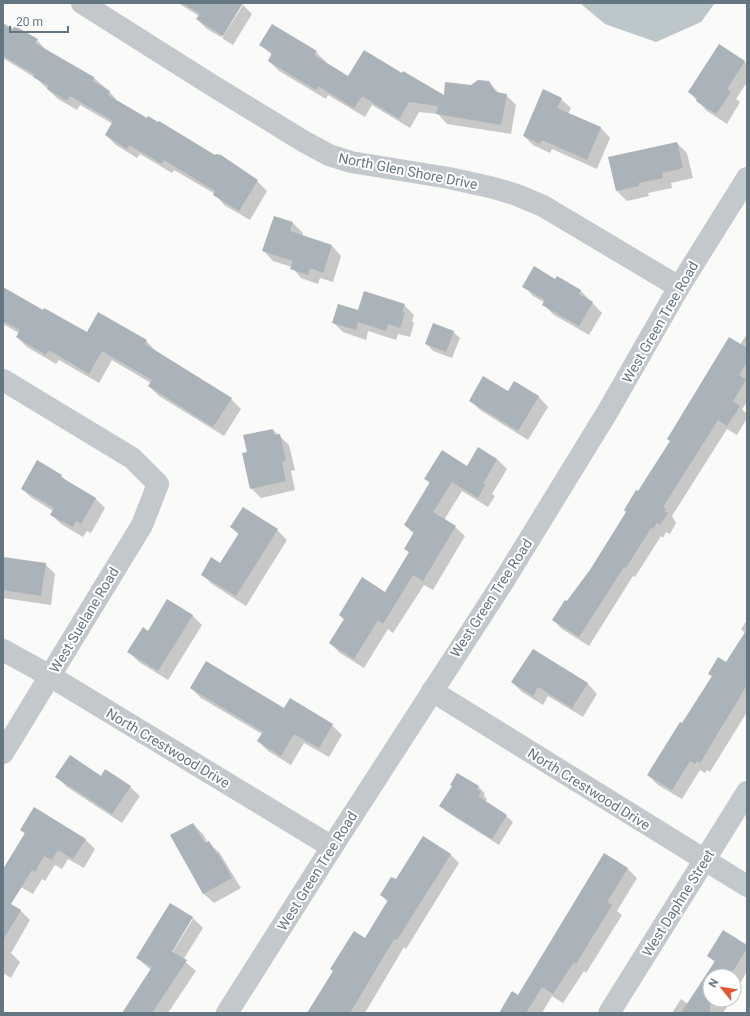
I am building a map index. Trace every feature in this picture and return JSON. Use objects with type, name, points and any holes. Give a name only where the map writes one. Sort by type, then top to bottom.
[{"type":"street","name":"North Glen Shore Drive","points":[[82,3],[303,141],[329,154],[351,162],[449,178],[494,188],[517,195],[543,206],[679,287]]},
{"type":"street","name":"West Green Tree Road","points":[[227,1013],[505,579],[608,411],[679,287],[747,178]]},
{"type":"street","name":"West Suelane Road","points":[[3,380],[132,458],[158,484],[142,525],[3,753]]},
{"type":"street","name":"North Crestwood Drive","points":[[3,650],[50,676],[332,847]]},
{"type":"street","name":"North Crestwood Drive","points":[[432,691],[747,886]]},
{"type":"street","name":"West Daphne Street","points":[[609,1013],[747,792]]},
{"type":"shaded area","points":[[580,3],[715,3],[701,22],[656,42],[605,24]]},
{"type":"building","points":[[182,3],[243,3],[223,36],[196,19],[200,14]]},
{"type":"building","points":[[3,24],[12,30],[15,26],[38,39],[35,43],[94,77],[93,81],[110,91],[108,95],[147,118],[148,116],[158,122],[159,121],[215,155],[221,155],[258,180],[239,211],[213,195],[215,191],[164,160],[162,164],[129,145],[127,149],[105,135],[113,121],[70,96],[67,101],[47,89],[49,86],[33,77],[35,75],[3,56]]},
{"type":"building","points":[[272,24],[317,51],[314,55],[348,76],[364,50],[402,73],[403,71],[444,95],[445,82],[471,85],[478,80],[489,81],[496,92],[507,94],[501,125],[436,114],[438,106],[409,102],[399,119],[362,96],[354,108],[318,86],[316,90],[268,61],[272,53],[259,45]]},
{"type":"building","points":[[719,44],[745,61],[727,89],[731,92],[716,114],[696,101],[697,98],[688,92]]},
{"type":"building","points":[[543,89],[562,98],[557,108],[601,127],[587,160],[542,140],[540,144],[523,136]]},
{"type":"building","points":[[677,142],[683,168],[662,173],[663,178],[639,183],[639,186],[616,191],[608,157]]},
{"type":"building","points":[[274,216],[293,222],[290,231],[332,245],[323,273],[310,268],[308,275],[290,269],[293,261],[262,251]]},
{"type":"building","points":[[534,266],[555,279],[557,276],[581,290],[579,294],[593,302],[579,326],[542,305],[545,300],[522,287]]},
{"type":"building","points":[[3,287],[43,310],[44,308],[87,332],[98,312],[147,340],[145,344],[232,398],[213,427],[148,386],[152,380],[102,351],[89,374],[49,350],[46,355],[16,337],[20,330],[3,321]]},
{"type":"building","points":[[364,291],[405,304],[402,312],[405,312],[400,328],[388,324],[386,331],[358,322],[356,330],[332,323],[338,304],[358,310]]},
{"type":"building","points":[[433,323],[454,331],[446,352],[425,344]]},
{"type":"building","points":[[729,337],[747,348],[747,362],[739,375],[746,380],[733,401],[740,406],[727,426],[718,420],[663,507],[666,509],[664,511],[668,513],[660,525],[657,523],[653,529],[651,528],[579,637],[552,620],[565,600],[567,601],[590,570],[626,512],[624,510],[636,490],[638,491],[670,441],[667,439]]},
{"type":"building","points":[[483,376],[508,391],[514,381],[539,396],[518,431],[469,401]]},
{"type":"building","points":[[273,429],[274,435],[280,434],[286,461],[282,462],[286,481],[250,489],[242,453],[247,452],[243,435]]},
{"type":"building","points":[[478,447],[497,459],[483,484],[485,485],[478,498],[452,482],[433,512],[456,526],[423,581],[413,575],[383,624],[378,620],[354,659],[329,643],[344,619],[339,615],[362,577],[385,592],[409,552],[404,549],[414,532],[404,525],[430,482],[424,479],[442,450],[467,466]]},
{"type":"building","points":[[37,460],[62,475],[61,477],[96,498],[81,524],[76,521],[73,527],[50,515],[54,508],[21,489]]},
{"type":"building","points":[[243,507],[278,529],[236,596],[201,575],[211,557],[220,563],[239,533],[230,527]]},
{"type":"building","points":[[3,557],[46,563],[41,596],[3,590]]},
{"type":"building","points":[[167,599],[193,615],[158,671],[127,652],[143,627],[148,631]]},
{"type":"building","points":[[747,629],[747,685],[700,763],[697,761],[695,764],[690,761],[672,790],[647,775],[680,722],[682,723],[712,676],[708,674],[718,657],[726,662]]},
{"type":"building","points":[[533,649],[588,683],[572,708],[538,687],[533,696],[511,682]]},
{"type":"building","points":[[206,661],[284,708],[290,698],[333,724],[319,748],[294,734],[281,756],[257,741],[263,732],[190,688]]},
{"type":"building","points":[[70,755],[101,776],[105,769],[131,786],[112,814],[55,777]]},
{"type":"building","points":[[457,773],[479,786],[477,789],[481,792],[478,796],[507,815],[492,839],[439,806],[452,786],[450,785]]},
{"type":"building","points":[[34,807],[86,839],[73,859],[58,850],[52,860],[44,856],[35,872],[32,870],[11,904],[21,910],[3,940],[3,869],[25,833],[20,830]]},
{"type":"building","points":[[193,823],[205,843],[209,841],[217,854],[218,853],[232,878],[203,894],[170,835]]},
{"type":"building","points":[[423,836],[451,854],[397,940],[394,939],[350,1013],[307,1013],[333,971],[330,969],[354,931],[365,938],[388,900],[380,895],[391,877],[396,879]]},
{"type":"building","points":[[604,853],[628,868],[607,902],[612,905],[576,964],[574,962],[553,994],[542,987],[526,1013],[499,1013],[512,991],[518,995]]},
{"type":"building","points":[[170,903],[193,917],[172,952],[187,960],[152,1013],[122,1013],[152,967],[136,958]]},
{"type":"building","points":[[723,930],[747,945],[747,948],[735,968],[710,968],[715,961],[707,956]]},
{"type":"building","points":[[702,981],[702,1008],[710,1008],[710,1013],[681,1013]]}]
